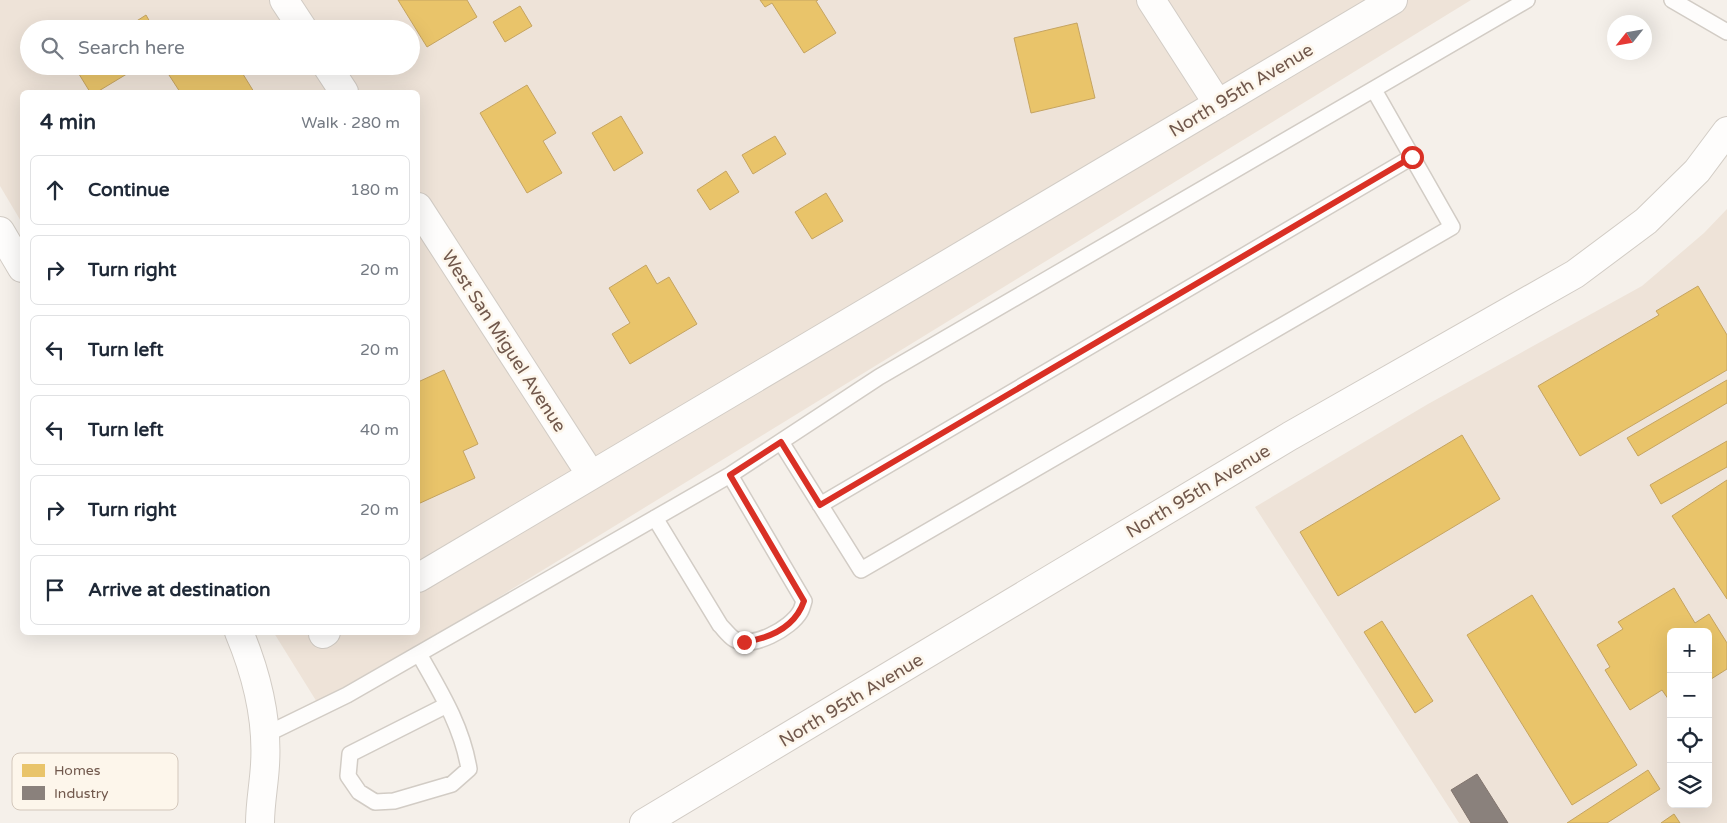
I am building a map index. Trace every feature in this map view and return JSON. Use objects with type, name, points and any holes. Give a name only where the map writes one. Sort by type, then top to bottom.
[{"type":"street","points":[[284,0],[297,20]]},
{"type":"street","points":[[1151,0],[1218,104]]},
{"type":"street","name":"North 95th Avenue","points":[[420,577],[1393,0]]},
{"type":"street","points":[[333,75],[343,90]]},
{"type":"street","name":"North 95th Avenue","points":[[644,823],[1290,436],[1575,274],[1646,221],[1697,171],[1727,131]]},
{"type":"street","name":"West San Miguel Avenue","points":[[420,209],[591,475]]},
{"type":"street","points":[[0,231],[20,265]]},
{"type":"street","points":[[240,635],[259,686],[265,735],[265,763],[260,823]]},
{"type":"lane","points":[[265,735],[346,695],[730,475],[879,377],[1527,0]]},
{"type":"lane","points":[[1672,0],[1727,32]]},
{"type":"lane","points":[[781,442],[861,570],[1452,227],[1374,90]]},
{"type":"lane","points":[[820,505],[1412,157]]},
{"type":"lane","points":[[655,518],[720,625],[734,639],[744,642],[760,640],[777,632],[789,625],[800,612],[804,601],[730,475]]},
{"type":"lane","points":[[418,654],[447,705],[464,743],[469,769],[452,784],[394,801],[375,802],[359,792],[348,776],[350,754],[447,705]]},
{"type":"shaded area","points":[[0,0],[1471,0],[320,707],[275,635],[420,635],[420,90],[20,90],[20,220],[0,186]]},
{"type":"shaded area","points":[[1727,209],[1727,823],[1459,823],[1255,507],[1428,404],[1642,286],[1704,233]]},
{"type":"building: Homes","points":[[398,0],[467,0],[477,17],[427,47],[420,36],[420,20],[410,20]]},
{"type":"building: Homes","points":[[760,0],[818,0],[816,1],[836,33],[804,53],[772,3],[765,7]]},
{"type":"building: Homes","points":[[520,6],[532,26],[505,42],[493,22]]},
{"type":"building: Homes","points":[[146,15],[149,20],[138,20]]},
{"type":"building: Homes","points":[[1077,23],[1095,98],[1031,113],[1014,38]]},
{"type":"building: Homes","points":[[80,75],[125,75],[100,90],[89,90]]},
{"type":"building: Homes","points":[[169,75],[244,75],[253,90],[179,90]]},
{"type":"building: Homes","points":[[527,85],[556,133],[543,141],[562,173],[527,193],[480,113]]},
{"type":"building: Homes","points":[[621,116],[643,153],[614,171],[592,133]]},
{"type":"building: Homes","points":[[775,136],[786,154],[753,174],[742,155]]},
{"type":"building: Homes","points":[[726,171],[739,192],[710,210],[697,190]]},
{"type":"building: Homes","points":[[826,193],[843,221],[812,239],[795,212]]},
{"type":"building: Homes","points":[[646,265],[657,284],[669,277],[697,324],[630,364],[612,334],[630,323],[609,288]]},
{"type":"building: Homes","points":[[1698,286],[1727,335],[1727,370],[1580,456],[1538,386],[1659,315],[1656,311]]},
{"type":"building: Homes","points":[[444,370],[478,444],[463,451],[475,478],[420,503],[420,381]]},
{"type":"building: Homes","points":[[1727,380],[1727,403],[1638,456],[1627,438]]},
{"type":"building: Homes","points":[[1462,435],[1500,499],[1338,596],[1300,532]]},
{"type":"building: Homes","points":[[1727,441],[1727,467],[1661,504],[1650,485]]},
{"type":"building: Homes","points":[[1727,480],[1727,599],[1672,516]]},
{"type":"building: Homes","points":[[1674,588],[1695,623],[1709,614],[1727,643],[1727,669],[1712,678],[1712,628],[1667,628],[1667,697],[1662,690],[1630,710],[1605,670],[1610,667],[1597,645],[1623,629],[1618,622]]},
{"type":"building: Homes","points":[[1532,595],[1637,765],[1572,805],[1467,635]]},
{"type":"building: Homes","points":[[1382,621],[1433,701],[1415,713],[1364,632]]},
{"type":"building: Homes","points":[[1648,770],[1660,789],[1607,823],[1567,823]]},
{"type":"building: Homes","points":[[1674,814],[1680,823],[1661,823]]},
{"type":"building: Industry","points":[[1477,774],[1508,823],[1471,823],[1451,790]]},
{"type":"route","points":[[744,642],[760,640],[789,625],[800,612],[804,601],[730,475],[781,442],[820,505],[1412,157]]}]
